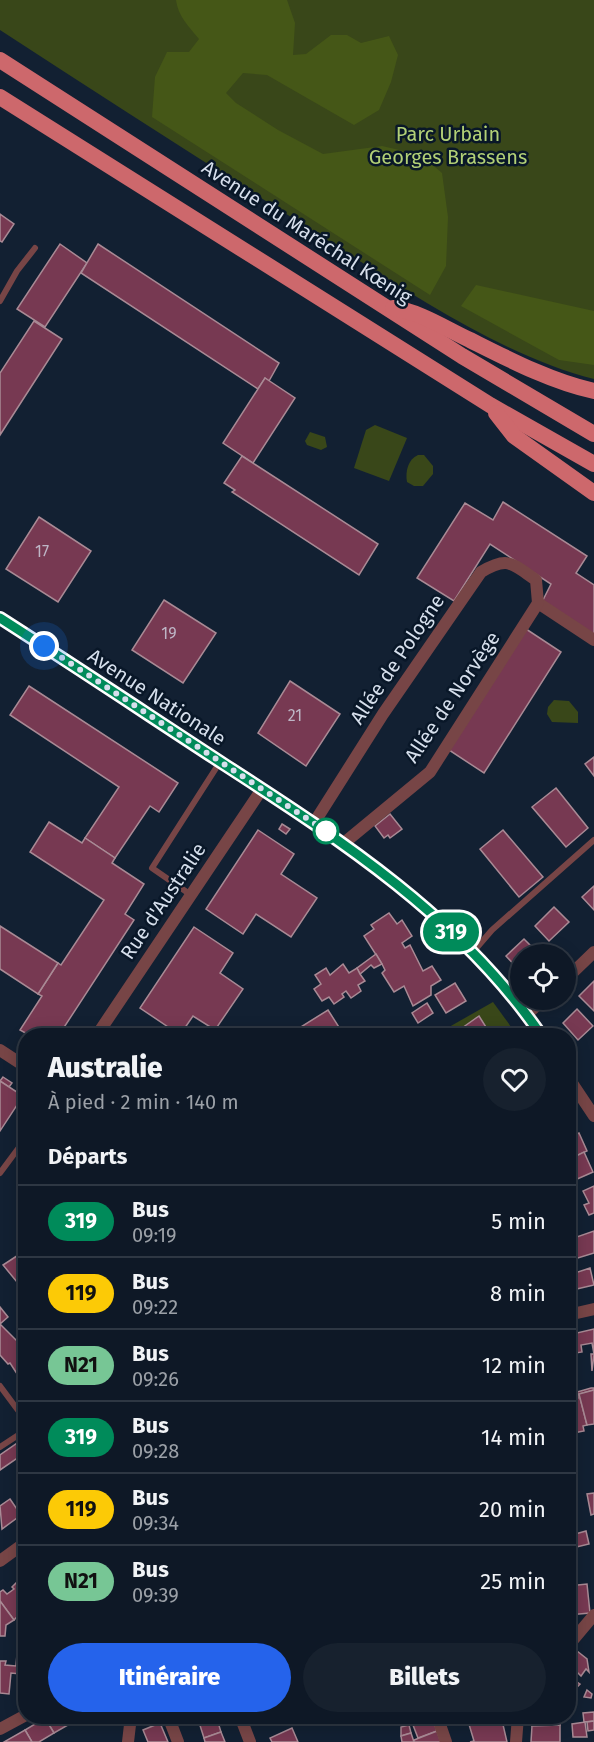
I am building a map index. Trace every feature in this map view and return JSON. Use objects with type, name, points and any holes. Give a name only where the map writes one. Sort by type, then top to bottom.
[{"type":"main road","name":"Avenue du Maréchal Kœnig","points":[[0,60],[386,307],[594,434]]},
{"type":"main road","points":[[0,97],[490,405],[594,464]]},
{"type":"main road","points":[[386,307],[412,311],[472,341],[575,387],[594,391]]},
{"type":"main road","points":[[490,405],[514,436],[594,493]]},
{"type":"street","name":"Allée de Pologne","points":[[314,823],[382,714],[481,572],[499,562],[510,562],[536,580],[538,603]]},
{"type":"street","points":[[538,603],[594,640]]},
{"type":"street","name":"Allée de Norvège","points":[[344,843],[430,772],[538,603]]},
{"type":"street","name":"Avenue Nationale","points":[[0,618],[344,843],[405,891],[473,952],[536,1028]]},
{"type":"street","name":"Rue d'Australie","points":[[105,1028],[262,789]]},
{"type":"street","points":[[576,969],[594,952]]},
{"type":"street","points":[[526,1015],[532,1010]]},
{"type":"street","points":[[0,1050],[18,1062]]},
{"type":"street","points":[[576,1089],[594,1116]]},
{"type":"street","points":[[576,1313],[594,1310]]},
{"type":"street","points":[[0,1561],[18,1548]]},
{"type":"street","points":[[576,1637],[594,1616]]},
{"type":"street","points":[[0,1729],[18,1719]]},
{"type":"street","points":[[128,1742],[130,1724]]},
{"type":"street","points":[[171,1724],[178,1742]]},
{"type":"street","points":[[243,1724],[250,1742]]},
{"type":"street","points":[[440,1724],[446,1742]]},
{"type":"street","points":[[516,1742],[517,1724]]},
{"type":"lane","points":[[0,301],[2,291],[35,248]]},
{"type":"lane","points":[[191,895],[152,868],[220,762]]},
{"type":"lane","points":[[473,952],[492,930],[594,840]]},
{"type":"lane","points":[[0,1173],[18,1149]]},
{"type":"lane","points":[[0,1386],[18,1410]]},
{"type":"lane","points":[[0,1447],[18,1435]]},
{"type":"green space","name":"Parc Urbain Georges Brassens","points":[[0,0],[594,0],[594,379],[521,353],[447,315],[155,130],[0,30]]},
{"type":"green space","points":[[176,0],[287,0],[295,23],[293,55],[306,54],[331,35],[347,35],[361,43],[389,36],[398,55],[391,82],[379,110],[354,125],[267,75],[243,73],[226,93],[236,103],[278,130],[323,154],[382,146],[421,155],[442,173],[448,217],[446,266],[430,295],[152,117],[155,77],[167,52],[189,52],[199,39],[182,16]]},
{"type":"green space","points":[[476,285],[594,311],[594,365],[559,360],[461,306]]},
{"type":"green space","points":[[375,425],[407,438],[389,481],[354,468],[366,430]]},
{"type":"green space","points":[[310,432],[325,437],[327,447],[321,450],[307,445],[305,441]]},
{"type":"green space","points":[[418,455],[424,455],[433,466],[433,474],[423,486],[414,486],[407,482],[408,466]]},
{"type":"green space","points":[[554,700],[569,701],[578,712],[578,723],[552,722],[547,714],[548,707]]},
{"type":"green space","points":[[493,1002],[512,1028],[447,1028]]},
{"type":"building","points":[[0,214],[14,224],[2,242],[0,241]]},
{"type":"building","points":[[60,244],[87,263],[45,327],[17,309]]},
{"type":"building","points":[[98,244],[279,363],[269,381],[265,378],[258,389],[81,273]]},
{"type":"building","points":[[34,321],[62,339],[0,435],[0,373]]},
{"type":"building","points":[[265,378],[295,398],[253,463],[223,443]]},
{"type":"building","points":[[242,456],[378,544],[359,575],[232,492],[235,490],[224,483]]},
{"type":"building","points":[[503,502],[587,556],[576,573],[594,585],[594,636],[542,602],[551,584],[490,544],[454,601],[417,578],[465,503],[493,520]]},
{"type":"building","points":[[39,517],[91,551],[58,602],[6,569]]},
{"type":"building","points":[[164,600],[216,633],[183,683],[132,650]]},
{"type":"building","points":[[526,629],[561,652],[484,773],[449,750]]},
{"type":"building","points":[[290,681],[340,714],[306,766],[258,733]]},
{"type":"building","points":[[29,686],[178,783],[159,812],[150,806],[115,858],[85,838],[119,787],[10,715]]},
{"type":"building","points":[[594,757],[594,776],[585,764]]},
{"type":"building","points":[[556,788],[588,828],[566,847],[532,807]]},
{"type":"building","points":[[390,814],[402,829],[390,838],[388,835],[384,838],[375,826]]},
{"type":"building","points":[[49,822],[82,843],[85,838],[115,858],[112,863],[144,884],[125,914],[134,920],[64,1028],[21,1028],[42,996],[38,994],[58,963],[61,965],[104,900],[30,852]]},
{"type":"building","points":[[282,824],[290,829],[286,834],[279,829]]},
{"type":"building","points":[[258,830],[294,854],[281,874],[317,898],[291,937],[256,914],[243,934],[206,909]]},
{"type":"building","points":[[503,830],[543,877],[519,897],[480,849]]},
{"type":"building","points":[[594,886],[594,910],[582,897]]},
{"type":"building","points":[[554,907],[569,922],[549,941],[535,926]]},
{"type":"building","points":[[389,913],[397,924],[402,920],[412,936],[402,943],[405,948],[410,945],[423,971],[432,966],[441,980],[431,986],[431,995],[413,1006],[404,986],[394,992],[382,973],[385,970],[382,964],[364,936],[374,929],[371,925]]},
{"type":"building","points":[[0,926],[58,963],[38,994],[0,969]]},
{"type":"building","points":[[194,927],[233,953],[220,973],[243,989],[216,1028],[212,1028],[193,1016],[185,1028],[170,1028],[140,1008]]},
{"type":"building","points":[[524,939],[529,944],[519,944]]},
{"type":"building","points":[[376,954],[382,964],[374,968],[371,965],[360,974],[357,968]]},
{"type":"building","points":[[343,964],[349,973],[357,968],[365,981],[358,985],[361,991],[351,998],[346,991],[342,994],[344,997],[334,1004],[329,997],[322,1001],[314,989],[321,984],[315,975],[326,968],[330,975]]},
{"type":"building","points":[[594,981],[594,1011],[579,996]]},
{"type":"building","points":[[455,983],[466,1001],[446,1013],[435,995]]},
{"type":"building","points":[[427,1003],[433,1013],[418,1023],[412,1013]]},
{"type":"building","points":[[577,1009],[593,1026],[578,1040],[576,1028],[567,1028],[563,1023]]},
{"type":"building","points":[[328,1010],[340,1028],[299,1028]]},
{"type":"building","points":[[479,1016],[487,1028],[462,1028]]},
{"type":"building","points":[[3,1077],[12,1083],[9,1087],[0,1081]]},
{"type":"building","points":[[0,1081],[18,1093],[18,1104],[0,1131]]},
{"type":"building","points":[[579,1133],[587,1151],[576,1156],[576,1134]]},
{"type":"building","points":[[584,1152],[593,1172],[576,1180],[576,1156]]},
{"type":"building","points":[[594,1186],[594,1213],[589,1215],[584,1205],[589,1203],[583,1191]]},
{"type":"building","points":[[594,1231],[594,1253],[576,1259],[576,1237]]},
{"type":"building","points":[[18,1255],[18,1281],[17,1282],[3,1265]]},
{"type":"building","points":[[590,1268],[594,1285],[576,1289],[576,1273]]},
{"type":"building","points":[[0,1307],[8,1317],[0,1324]]},
{"type":"building","points":[[0,1324],[18,1342],[18,1375],[10,1363],[8,1364],[0,1355]]},
{"type":"building","points":[[594,1329],[594,1354],[592,1343],[581,1345],[582,1352],[576,1353],[576,1333]]},
{"type":"building","points":[[591,1354],[594,1354],[592,1371]]},
{"type":"building","points":[[594,1388],[594,1390],[579,1394],[587,1425],[583,1426],[584,1431],[576,1432],[576,1398],[578,1398],[577,1392]]},
{"type":"building","points":[[594,1390],[594,1424],[587,1425],[579,1394]]},
{"type":"building","points":[[18,1443],[18,1458],[0,1470],[0,1455]]},
{"type":"building","points":[[594,1493],[594,1514],[591,1515],[587,1494]]},
{"type":"building","points":[[10,1499],[18,1511],[18,1517],[2,1529],[0,1506]]},
{"type":"building","points":[[586,1531],[589,1544],[576,1547],[576,1534]]},
{"type":"building","points":[[18,1581],[18,1616],[14,1620],[0,1601],[0,1592],[3,1590],[7,1594],[14,1589],[12,1587]]},
{"type":"building","points":[[587,1584],[590,1613],[576,1614],[576,1585]]},
{"type":"building","points":[[0,1601],[14,1620],[6,1625],[5,1636],[0,1636]]},
{"type":"building","points":[[576,1652],[587,1659],[589,1672],[586,1669],[581,1676],[576,1673]]},
{"type":"building","points":[[18,1654],[18,1674],[11,1673],[9,1694],[0,1693],[0,1661],[6,1661],[5,1665],[16,1666]]},
{"type":"building","points":[[587,1690],[592,1694],[591,1698],[584,1697]]},
{"type":"building","points":[[594,1712],[594,1721],[584,1722],[583,1713]]},
{"type":"building","points":[[594,1721],[594,1730],[588,1731],[587,1722]]},
{"type":"building","points":[[585,1722],[587,1737],[573,1737],[572,1724]]},
{"type":"building","points":[[35,1724],[49,1724],[54,1733],[39,1742],[32,1742],[25,1730]]},
{"type":"building","points":[[49,1724],[70,1724],[54,1733]]},
{"type":"building","points":[[160,1724],[168,1742],[148,1742],[143,1730]]},
{"type":"building","points":[[200,1724],[219,1724],[221,1732],[204,1738]]},
{"type":"building","points":[[434,1724],[437,1731],[418,1738],[413,1725]]},
{"type":"building","points":[[469,1724],[503,1724],[507,1742],[470,1742],[474,1741]]},
{"type":"building","points":[[537,1724],[560,1724],[560,1725],[537,1726]]},
{"type":"building","points":[[409,1725],[411,1733],[401,1736],[401,1727]]},
{"type":"building","points":[[560,1725],[560,1742],[531,1742],[532,1726]]},
{"type":"building","points":[[292,1728],[298,1742],[272,1742],[270,1738]]},
{"type":"building","points":[[25,1730],[32,1742],[4,1742]]},
{"type":"building","points":[[437,1731],[441,1742],[414,1742],[414,1740]]},
{"type":"building","points":[[221,1732],[225,1742],[205,1742],[204,1738]]},
{"type":"building","points":[[411,1733],[414,1742],[402,1742],[401,1736]]},
{"type":"bus line","name":"319","points":[[0,618],[364,858],[473,952],[505,987],[536,1028]]},
{"type":"route","points":[[44,646],[329,833],[326,831]]}]
